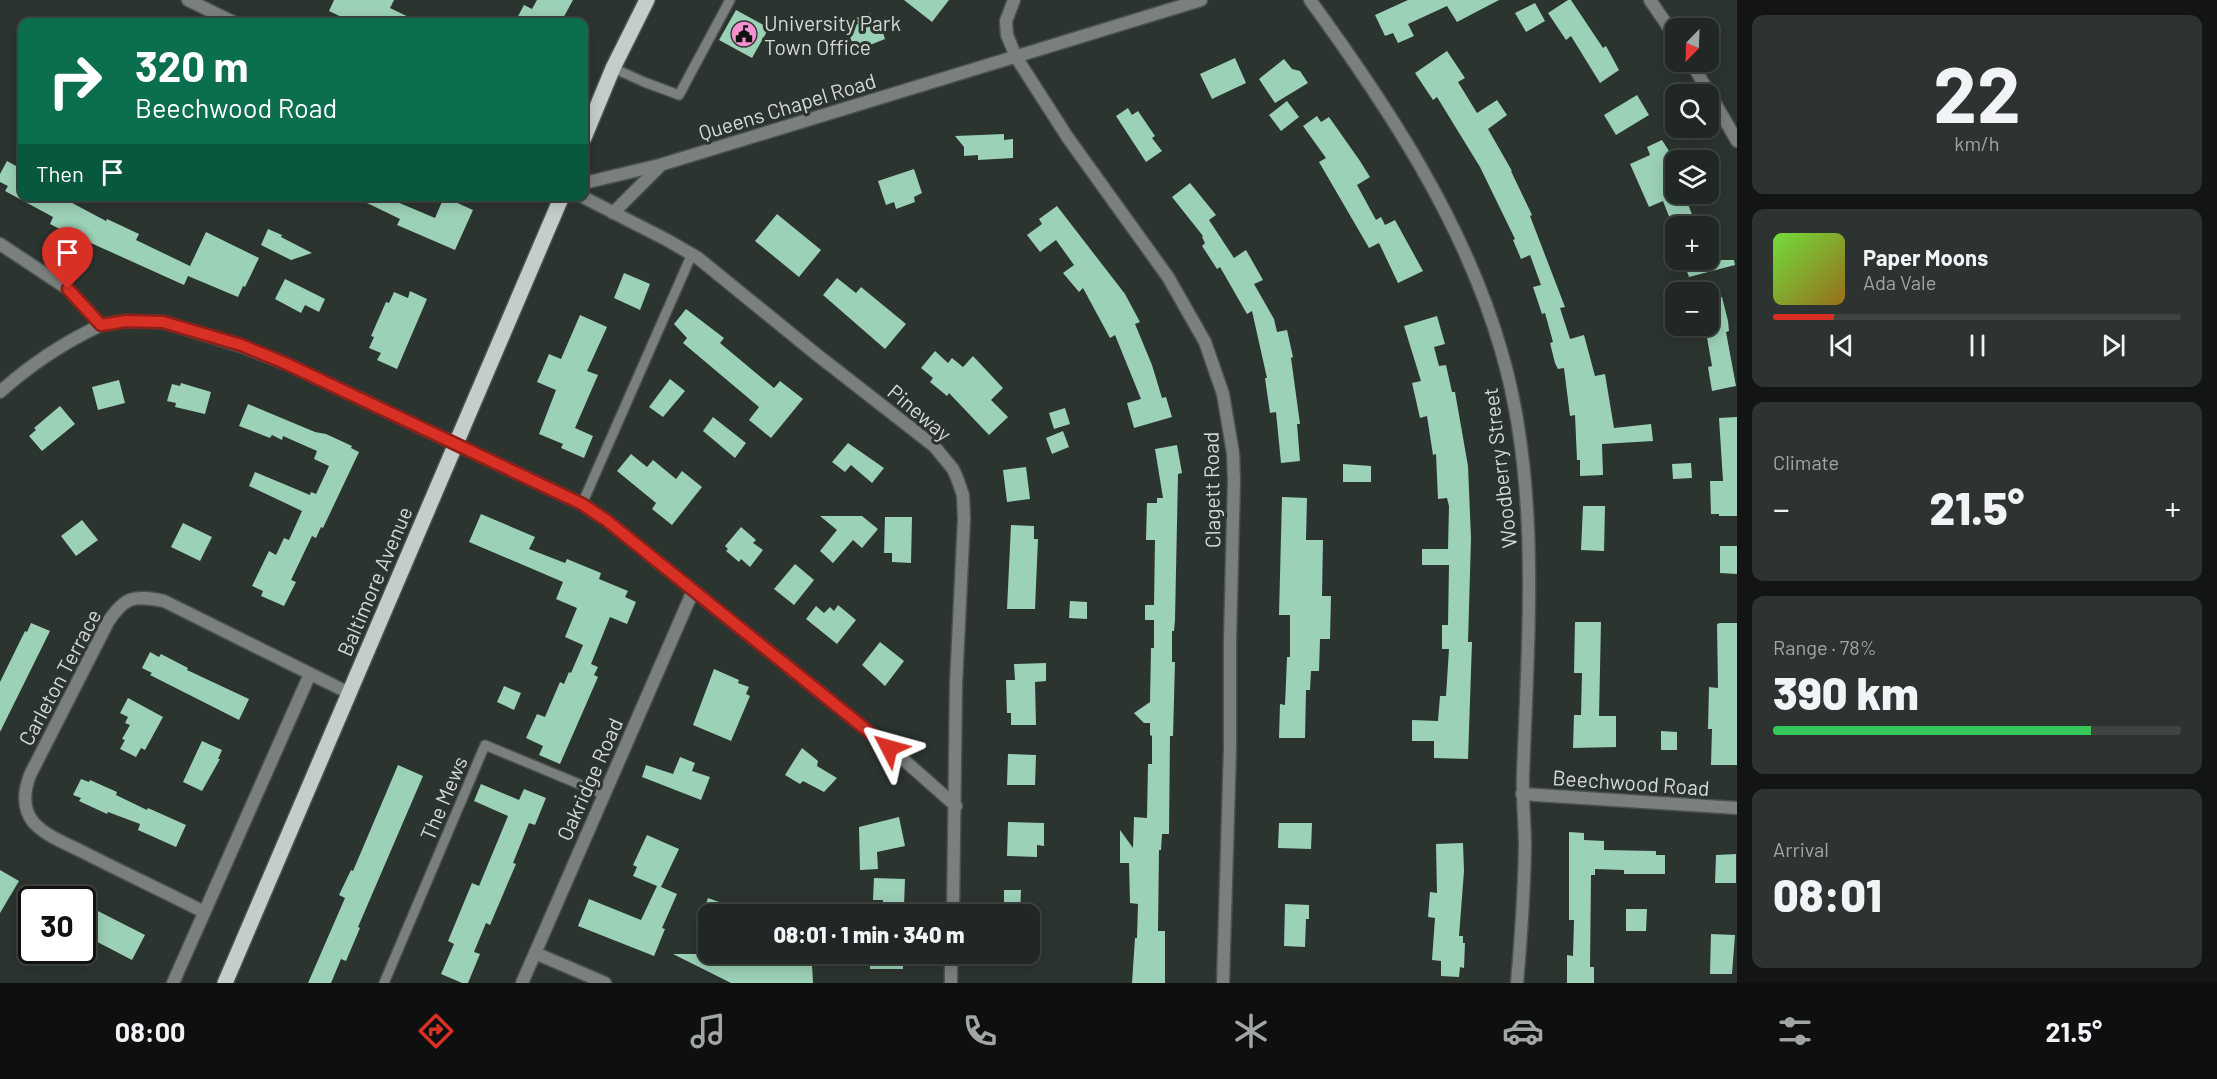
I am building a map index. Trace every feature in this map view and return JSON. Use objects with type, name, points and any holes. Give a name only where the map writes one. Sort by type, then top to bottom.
[{"type":"main road","points":[[588,128],[613,68],[646,0]]},
{"type":"main road","name":"Baltimore Avenue","points":[[225,983],[560,201]]},
{"type":"street","points":[[188,0],[225,18]]},
{"type":"street","name":"Clagett Road","points":[[1014,0],[1006,21],[1007,35],[1016,57],[1068,138],[1168,277],[1205,342],[1223,394],[1233,453],[1234,480],[1230,748],[1223,983]]},
{"type":"street","name":"Queens Chapel Road","points":[[588,182],[660,165],[1201,0]]},
{"type":"street","name":"Woodberry Street","points":[[1310,0],[1410,147],[1462,248],[1502,352],[1516,413],[1527,509],[1529,555],[1522,794],[1525,846],[1517,983]]},
{"type":"street","points":[[1650,0],[1665,22]]},
{"type":"street","points":[[1697,72],[1737,141]]},
{"type":"street","name":"Queens Chapel Road","points":[[613,213],[660,165]]},
{"type":"street","name":"Pineway","points":[[588,200],[692,254],[934,446],[953,469],[963,495],[964,519],[956,684],[956,806],[952,904]]},
{"type":"street","points":[[0,244],[68,289],[101,325]]},
{"type":"street","points":[[0,392],[20,374],[67,341],[101,325],[126,321],[163,322],[241,345],[287,364],[582,504],[606,520],[905,761],[956,806]]},
{"type":"street","name":"Oakridge Road","points":[[522,983],[693,591]]},
{"type":"street","name":"Carleton Terrace","points":[[204,912],[43,831],[33,822],[27,811],[25,788],[30,775],[108,622],[118,607],[130,598],[145,597],[164,601],[349,693]]},
{"type":"street","points":[[173,983],[310,674]]},
{"type":"street","name":"Beechwood Road","points":[[1522,794],[1737,808]]},
{"type":"street","points":[[535,953],[605,983]]},
{"type":"street","points":[[951,964],[951,983]]},
{"type":"lane","points":[[613,68],[679,95],[729,0]]},
{"type":"lane","points":[[582,504],[692,254]]},
{"type":"lane","name":"The Mews","points":[[384,983],[485,745],[603,794]]},
{"type":"building","points":[[334,0],[394,0],[390,8],[411,18],[344,18],[329,11]]},
{"type":"building","points":[[537,0],[573,0],[563,18],[517,18],[524,5],[532,9]]},
{"type":"building","points":[[904,0],[949,0],[932,22]]},
{"type":"building","points":[[1408,0],[1499,0],[1457,22],[1447,6],[1408,24],[1414,36],[1398,43],[1393,33],[1385,36],[1375,15]]},
{"type":"building","points":[[1571,0],[1603,48],[1606,46],[1619,70],[1600,83],[1571,36],[1566,40],[1548,13]]},
{"type":"building","points":[[1535,3],[1545,21],[1526,32],[1515,13]]},
{"type":"building","name":"University Park Town Office","points":[[736,10],[769,28],[752,58],[719,40]]},
{"type":"building","points":[[870,13],[872,20],[878,18],[885,39],[855,51],[847,28],[858,24],[856,18]]},
{"type":"building","points":[[1447,51],[1465,78],[1458,82],[1477,113],[1497,100],[1507,115],[1488,129],[1512,171],[1532,215],[1530,216],[1565,307],[1560,308],[1570,339],[1584,335],[1595,376],[1605,374],[1614,428],[1651,424],[1653,441],[1602,444],[1603,475],[1580,476],[1575,415],[1570,416],[1564,368],[1558,369],[1555,363],[1550,343],[1553,342],[1545,313],[1542,314],[1533,287],[1541,285],[1530,255],[1521,259],[1513,240],[1515,239],[1480,167],[1437,97],[1433,100],[1415,73]]},
{"type":"building","points":[[1235,58],[1246,83],[1212,99],[1200,74]]},
{"type":"building","points":[[1284,59],[1292,69],[1300,71],[1308,83],[1275,103],[1259,79]]},
{"type":"building","points":[[1637,95],[1649,115],[1616,135],[1604,115]]},
{"type":"building","points":[[1287,101],[1299,117],[1281,131],[1269,115]]},
{"type":"building","points":[[1128,108],[1132,115],[1138,111],[1155,136],[1152,138],[1162,151],[1146,162],[1116,116]]},
{"type":"building","points":[[1317,116],[1321,122],[1329,117],[1360,161],[1370,177],[1357,185],[1376,220],[1381,217],[1385,225],[1395,220],[1423,271],[1398,283],[1379,243],[1369,248],[1319,162],[1326,158],[1303,126]]},
{"type":"building","points":[[1004,134],[1004,140],[1013,139],[1013,158],[978,160],[978,155],[964,156],[964,147],[955,136]]},
{"type":"building","points":[[1662,140],[1668,150],[1665,150],[1665,204],[1688,204],[1693,216],[1669,216],[1663,201],[1649,207],[1630,164],[1650,155],[1647,147]]},
{"type":"building","points":[[7,161],[18,167],[18,198],[5,191],[8,186],[0,182],[0,174]]},
{"type":"building","points":[[914,169],[922,193],[914,197],[915,202],[896,209],[894,202],[886,205],[878,181]]},
{"type":"building","points":[[1190,183],[1216,215],[1209,220],[1234,258],[1246,250],[1263,280],[1254,284],[1274,319],[1277,332],[1287,330],[1293,357],[1291,358],[1300,424],[1297,424],[1300,461],[1281,463],[1276,412],[1270,413],[1265,378],[1267,378],[1252,311],[1247,314],[1220,267],[1217,269],[1202,246],[1205,243],[1203,236],[1172,197]]},
{"type":"building","points":[[23,201],[68,201],[106,221],[107,219],[139,234],[136,240],[190,266],[206,232],[259,258],[238,297],[188,276],[184,285],[50,224],[53,217]]},
{"type":"building","points":[[368,201],[395,201],[435,218],[442,201],[453,201],[473,210],[455,250],[397,225],[400,219],[367,203]]},
{"type":"building","points":[[1057,206],[1125,294],[1140,322],[1135,324],[1152,365],[1162,398],[1166,397],[1172,417],[1134,428],[1127,403],[1141,399],[1115,335],[1110,338],[1083,288],[1079,292],[1063,273],[1074,265],[1056,240],[1040,252],[1027,235],[1042,224],[1039,219]]},
{"type":"building","points":[[777,214],[821,250],[799,277],[755,241]]},
{"type":"building","points":[[268,229],[312,253],[291,260],[261,245]]},
{"type":"building","points":[[1719,260],[1734,260],[1735,265],[1719,269]]},
{"type":"building","points":[[1687,270],[1716,270],[1689,277]]},
{"type":"building","points":[[624,273],[650,284],[640,310],[614,298]]},
{"type":"building","points":[[837,278],[856,293],[861,287],[906,324],[885,349],[823,295]]},
{"type":"building","points":[[285,279],[325,299],[319,312],[305,305],[301,313],[275,299]]},
{"type":"building","points":[[410,291],[427,299],[397,369],[377,360],[381,353],[369,348],[374,337],[371,336],[386,302],[389,303],[394,292],[408,298]]},
{"type":"building","points":[[1722,297],[1728,321],[1729,331],[1726,332],[1736,386],[1712,391],[1708,367],[1712,366],[1707,336],[1719,336],[1719,298]]},
{"type":"building","points":[[686,309],[724,338],[720,343],[774,388],[780,381],[803,399],[771,438],[749,420],[759,407],[683,343],[687,338],[674,324]]},
{"type":"building","points":[[580,315],[607,327],[587,371],[598,375],[575,428],[593,436],[584,458],[561,448],[563,444],[539,434],[556,390],[537,382],[549,354],[561,359]]},
{"type":"building","points":[[1437,316],[1445,344],[1434,347],[1439,366],[1446,365],[1452,392],[1455,392],[1468,466],[1471,538],[1468,642],[1472,642],[1468,759],[1434,758],[1434,741],[1412,741],[1412,720],[1438,721],[1440,696],[1446,696],[1449,649],[1442,649],[1442,625],[1448,625],[1449,565],[1422,565],[1422,549],[1448,549],[1449,506],[1447,498],[1438,499],[1436,454],[1433,455],[1427,416],[1420,418],[1412,383],[1421,381],[1404,326]]},
{"type":"building","points":[[935,351],[948,363],[952,358],[963,367],[973,356],[1003,388],[991,400],[1008,417],[989,435],[949,393],[947,396],[930,382],[933,378],[921,368]]},
{"type":"building","points":[[670,379],[685,391],[663,417],[649,407]]},
{"type":"building","points":[[119,380],[125,403],[98,410],[92,387]]},
{"type":"building","points":[[181,383],[211,392],[205,414],[175,407],[176,403],[167,401],[172,384],[180,386]]},
{"type":"building","points":[[248,404],[315,432],[326,434],[352,446],[351,448],[359,452],[323,528],[321,527],[316,538],[312,536],[291,580],[296,582],[284,606],[261,596],[263,591],[252,586],[269,551],[276,555],[284,538],[289,540],[302,511],[249,486],[255,472],[310,495],[311,492],[316,494],[329,466],[314,459],[317,451],[283,436],[282,440],[272,435],[270,438],[239,426]]},
{"type":"building","points":[[60,406],[75,424],[42,451],[29,436],[36,430],[34,428]]},
{"type":"building","points":[[1065,408],[1070,424],[1054,429],[1049,413]]},
{"type":"building","points":[[713,417],[746,443],[735,458],[703,431]]},
{"type":"building","points":[[1737,417],[1737,516],[1719,516],[1719,514],[1711,514],[1710,481],[1723,481],[1719,418]]},
{"type":"building","points":[[1063,431],[1069,447],[1052,454],[1046,438]]},
{"type":"building","points":[[848,443],[884,468],[872,483],[851,465],[845,472],[832,462]]},
{"type":"building","points":[[1177,445],[1182,473],[1178,474],[1175,620],[1174,631],[1172,631],[1172,662],[1175,662],[1173,736],[1170,736],[1169,834],[1162,834],[1161,850],[1159,850],[1158,931],[1165,931],[1165,983],[1132,983],[1138,904],[1130,903],[1129,863],[1120,863],[1120,830],[1133,848],[1134,817],[1147,818],[1148,764],[1152,764],[1150,723],[1144,723],[1134,713],[1150,702],[1151,648],[1154,648],[1154,620],[1145,620],[1145,605],[1154,605],[1155,540],[1146,540],[1147,503],[1157,503],[1157,498],[1163,498],[1155,449]]},
{"type":"building","points":[[631,454],[647,467],[653,460],[676,479],[682,471],[702,487],[672,525],[652,509],[656,503],[617,471]]},
{"type":"building","points":[[1691,463],[1692,478],[1673,479],[1672,464]]},
{"type":"building","points":[[1343,464],[1371,466],[1371,482],[1343,482]]},
{"type":"building","points":[[1026,467],[1030,499],[1007,502],[1003,470]]},
{"type":"building","points":[[1282,497],[1307,498],[1306,540],[1323,540],[1322,596],[1331,596],[1330,639],[1320,639],[1319,671],[1311,671],[1310,690],[1306,690],[1305,738],[1279,738],[1280,704],[1285,705],[1287,657],[1290,657],[1290,615],[1279,615]]},
{"type":"building","points":[[1583,506],[1605,506],[1604,551],[1581,550]]},
{"type":"building","points":[[481,514],[535,537],[529,549],[565,563],[567,559],[601,573],[599,579],[628,591],[625,597],[636,602],[627,624],[610,617],[591,664],[598,667],[594,675],[598,677],[560,764],[539,755],[543,746],[526,738],[537,714],[545,717],[560,682],[564,684],[569,672],[571,673],[583,645],[565,637],[577,608],[556,599],[563,582],[469,542]]},
{"type":"building","points":[[820,516],[862,516],[878,529],[862,548],[853,540],[833,563],[820,551],[837,530]]},
{"type":"building","points":[[885,517],[912,517],[911,563],[892,562],[892,553],[884,553]]},
{"type":"building","points":[[82,520],[98,540],[76,556],[61,536]]},
{"type":"building","points":[[183,523],[212,537],[200,561],[171,547]]},
{"type":"building","points":[[1011,525],[1034,526],[1034,539],[1038,539],[1035,609],[1007,609]]},
{"type":"building","points":[[741,527],[756,540],[753,543],[763,550],[750,567],[741,559],[739,562],[726,551],[728,549],[725,546]]},
{"type":"building","points":[[1720,546],[1737,546],[1737,574],[1720,573]]},
{"type":"building","points":[[795,564],[814,580],[794,605],[774,589]]},
{"type":"building","points":[[1070,601],[1087,602],[1087,619],[1069,618]]},
{"type":"building","points":[[838,605],[856,620],[837,644],[806,619],[816,606],[824,613],[830,607],[834,611]]},
{"type":"building","points":[[1575,622],[1601,622],[1599,716],[1616,716],[1616,747],[1573,748],[1574,715],[1581,715],[1582,673],[1574,673]]},
{"type":"building","points":[[31,623],[50,631],[0,732],[0,682]]},
{"type":"building","points":[[1737,623],[1737,765],[1711,765],[1712,729],[1708,729],[1709,687],[1718,688],[1717,624]]},
{"type":"building","points":[[880,642],[904,661],[885,686],[862,665]]},
{"type":"building","points":[[150,652],[159,657],[161,654],[188,668],[187,670],[249,699],[239,720],[150,675],[152,673],[142,668]]},
{"type":"building","points":[[1046,663],[1046,681],[1035,682],[1036,725],[1011,725],[1011,713],[1007,713],[1006,680],[1015,680],[1014,664]]},
{"type":"building","points":[[714,669],[749,687],[746,694],[750,696],[731,741],[693,725]]},
{"type":"building","points":[[504,686],[521,693],[514,710],[497,702]]},
{"type":"building","points":[[128,698],[163,717],[145,750],[141,748],[136,757],[120,749],[125,740],[122,739],[130,725],[125,723],[128,717],[120,713]]},
{"type":"building","points":[[1661,731],[1677,732],[1677,750],[1661,750]]},
{"type":"building","points":[[202,741],[222,750],[218,759],[220,759],[202,791],[183,782]]},
{"type":"building","points":[[802,748],[818,761],[817,766],[837,778],[824,792],[803,781],[800,784],[785,775]]},
{"type":"building","points":[[1008,754],[1036,755],[1035,785],[1007,785]]},
{"type":"building","points":[[680,757],[695,763],[692,771],[710,777],[701,800],[642,777],[646,765],[673,774]]},
{"type":"building","points":[[398,765],[423,776],[358,927],[360,928],[346,961],[341,959],[331,983],[308,983],[345,898],[339,895],[351,870],[353,871]]},
{"type":"building","points":[[81,779],[89,782],[90,780],[117,792],[116,795],[147,810],[148,808],[186,825],[176,847],[138,830],[140,824],[108,812],[107,814],[79,801],[81,798],[73,795]]},
{"type":"building","points":[[481,784],[519,800],[524,789],[546,798],[535,825],[529,823],[513,863],[516,864],[490,925],[486,923],[474,952],[480,954],[468,983],[462,983],[441,974],[454,944],[448,941],[472,883],[479,886],[508,816],[474,801]]},
{"type":"building","points":[[899,817],[905,846],[877,852],[878,869],[860,870],[859,827]]},
{"type":"building","points":[[1008,822],[1044,823],[1044,846],[1037,845],[1037,857],[1007,856]]},
{"type":"building","points":[[1279,823],[1312,823],[1311,849],[1278,848]]},
{"type":"building","points":[[1569,832],[1584,833],[1584,840],[1604,841],[1604,850],[1656,851],[1656,855],[1665,855],[1665,874],[1624,874],[1624,870],[1595,869],[1595,875],[1591,875],[1590,967],[1594,967],[1594,983],[1567,983],[1567,955],[1573,956],[1574,920],[1569,920]]},
{"type":"building","points":[[647,835],[679,849],[661,887],[677,894],[662,928],[665,929],[654,956],[578,926],[589,899],[641,920],[657,886],[633,876],[637,867],[633,865]]},
{"type":"building","points":[[1463,843],[1464,871],[1459,936],[1463,936],[1463,943],[1465,943],[1464,968],[1460,967],[1459,977],[1441,976],[1441,961],[1432,960],[1435,918],[1428,917],[1430,892],[1437,893],[1436,844]]},
{"type":"building","points":[[1736,854],[1736,883],[1715,883],[1716,855]]},
{"type":"building","points":[[0,870],[19,881],[0,913]]},
{"type":"building","points":[[874,878],[905,879],[904,904],[883,904],[883,900],[873,900]]},
{"type":"building","points":[[1004,890],[1021,890],[1020,904],[1004,904]]},
{"type":"building","points":[[708,898],[724,904],[706,904]]},
{"type":"building","points":[[1285,904],[1309,905],[1305,947],[1284,946]]},
{"type":"building","points":[[1626,909],[1647,909],[1646,931],[1626,931]]},
{"type":"building","points":[[96,910],[145,935],[132,960],[96,941]]},
{"type":"building","points":[[1711,934],[1735,935],[1732,974],[1710,974]]},
{"type":"building","points":[[673,954],[698,954],[698,964],[812,965],[813,983],[731,983]]},
{"type":"building","points":[[870,964],[903,964],[903,969],[870,969]]},
{"type":"place","name":"University Park Town Office","points":[[744,34]]},
{"type":"route","points":[[68,289],[101,325],[126,321],[163,322],[241,345],[287,364],[582,504],[606,520],[889,748]]}]
